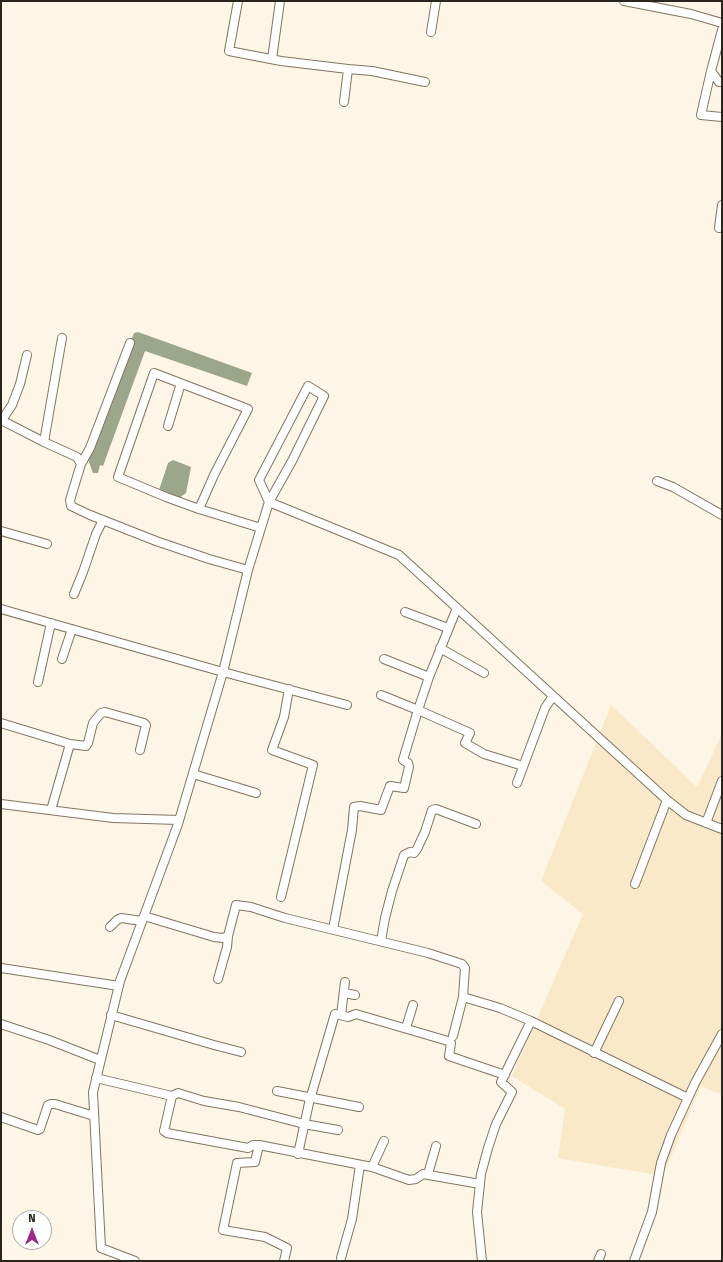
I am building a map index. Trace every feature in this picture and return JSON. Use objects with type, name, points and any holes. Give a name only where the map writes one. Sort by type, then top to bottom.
[{"type":"street","points":[[238,1],[229,51],[348,69],[372,71],[425,82]]},
{"type":"street","points":[[272,58],[280,1]]},
{"type":"street","points":[[431,32],[436,1]]},
{"type":"street","points":[[624,1],[691,14],[722,23]]},
{"type":"street","points":[[722,30],[701,115],[722,117]]},
{"type":"street","points":[[344,102],[348,69]]},
{"type":"street","points":[[711,71],[719,82],[722,82]]},
{"type":"street","points":[[719,228],[722,205]]},
{"type":"street","points":[[44,442],[62,338]]},
{"type":"street","points":[[130,343],[90,448],[81,464],[70,500],[71,506],[176,548],[248,570]]},
{"type":"street","points":[[27,355],[20,384],[12,405],[1,420],[77,457],[81,464]]},
{"type":"street","points":[[199,509],[248,409],[154,373],[118,477],[199,509],[261,528]]},
{"type":"street","points":[[168,426],[182,383]]},
{"type":"street","points":[[135,1261],[101,1248],[93,1092],[119,986],[179,820],[223,672],[248,570],[269,502],[292,461],[324,396],[308,386],[260,480],[269,502],[398,555],[667,800],[686,815],[722,829]]},
{"type":"street","points":[[657,481],[673,487],[722,515]]},
{"type":"street","points":[[74,594],[96,534],[103,520]]},
{"type":"street","points":[[1,531],[47,544]]},
{"type":"street","points":[[333,929],[354,807],[360,806],[381,810],[390,786],[404,788],[409,767],[408,763],[403,760],[429,677],[456,608]]},
{"type":"street","points":[[1,609],[223,672],[347,705]]},
{"type":"street","points":[[405,612],[448,628]]},
{"type":"street","points":[[38,682],[51,623]]},
{"type":"street","points":[[62,659],[72,629]]},
{"type":"street","points":[[440,648],[484,673]]},
{"type":"street","points":[[384,659],[429,677]]},
{"type":"street","points":[[281,897],[313,765],[272,750],[284,717],[289,689]]},
{"type":"street","points":[[381,695],[470,733],[465,743],[484,754],[523,766]]},
{"type":"street","points":[[516,783],[545,708],[553,696]]},
{"type":"street","points":[[1,723],[70,744],[86,746],[93,723],[101,713],[105,712],[144,723],[146,725],[140,750]]},
{"type":"street","points":[[51,810],[70,744]]},
{"type":"street","points":[[193,774],[256,793]]},
{"type":"street","points":[[706,823],[722,781]]},
{"type":"street","points":[[635,884],[667,800]]},
{"type":"street","points":[[1,804],[113,818],[179,820]]},
{"type":"street","points":[[381,941],[392,891],[404,855],[410,852],[414,853],[417,850],[426,832],[432,810],[436,809],[476,824]]},
{"type":"street","points":[[218,979],[236,905],[251,908],[285,918],[428,953],[462,964],[465,968],[463,997],[453,1036]]},
{"type":"street","points":[[110,926],[121,918],[143,918],[214,937],[223,938],[228,936]]},
{"type":"street","points":[[1,969],[119,986]]},
{"type":"street","points":[[341,1015],[345,982]]},
{"type":"street","points":[[344,993],[355,995]]},
{"type":"street","points":[[463,997],[500,1008],[531,1021],[688,1098]]},
{"type":"street","points":[[594,1052],[619,1001]]},
{"type":"street","points":[[406,1028],[413,1005]]},
{"type":"street","points":[[298,1154],[304,1124],[335,1014],[350,1017],[356,1014],[448,1041],[450,1043],[449,1056],[504,1075]]},
{"type":"street","points":[[111,1015],[241,1052]]},
{"type":"street","points":[[482,1261],[477,1212],[481,1174],[496,1124],[512,1092],[501,1082],[531,1021]]},
{"type":"street","points":[[1,1024],[49,1040],[100,1060]]},
{"type":"street","points":[[634,1261],[652,1212],[661,1163],[671,1135],[688,1098],[722,1034]]},
{"type":"street","points":[[96,1078],[172,1096]]},
{"type":"street","points":[[277,1091],[359,1107]]},
{"type":"street","points":[[338,1130],[304,1124],[204,1101],[178,1092],[172,1096],[164,1131],[166,1133],[248,1148],[253,1145],[259,1145],[298,1154],[360,1165],[409,1180],[416,1179],[423,1174],[428,1174],[480,1184]]},
{"type":"street","points":[[1,1117],[38,1130],[40,1129],[48,1105],[51,1104],[94,1116]]},
{"type":"street","points":[[372,1168],[384,1141]]},
{"type":"street","points":[[259,1145],[255,1162],[237,1162],[223,1230],[265,1237],[287,1248],[284,1261]]},
{"type":"street","points":[[428,1174],[436,1146]]},
{"type":"street","points":[[341,1258],[352,1219],[360,1165]]},
{"type":"street","points":[[110,1261],[112,1253]]},
{"type":"shaded area","points":[[138,332],[252,373],[247,386],[145,351],[103,466],[100,465],[98,473],[93,473],[87,457],[134,333]]},
{"type":"shaded area","points":[[173,460],[191,467],[186,493],[178,499],[159,490],[168,463]]},
{"type":"shaded area","points":[[611,705],[697,787],[722,734],[722,1095],[701,1086],[663,1176],[558,1158],[565,1109],[512,1076],[583,914],[541,881]]}]
